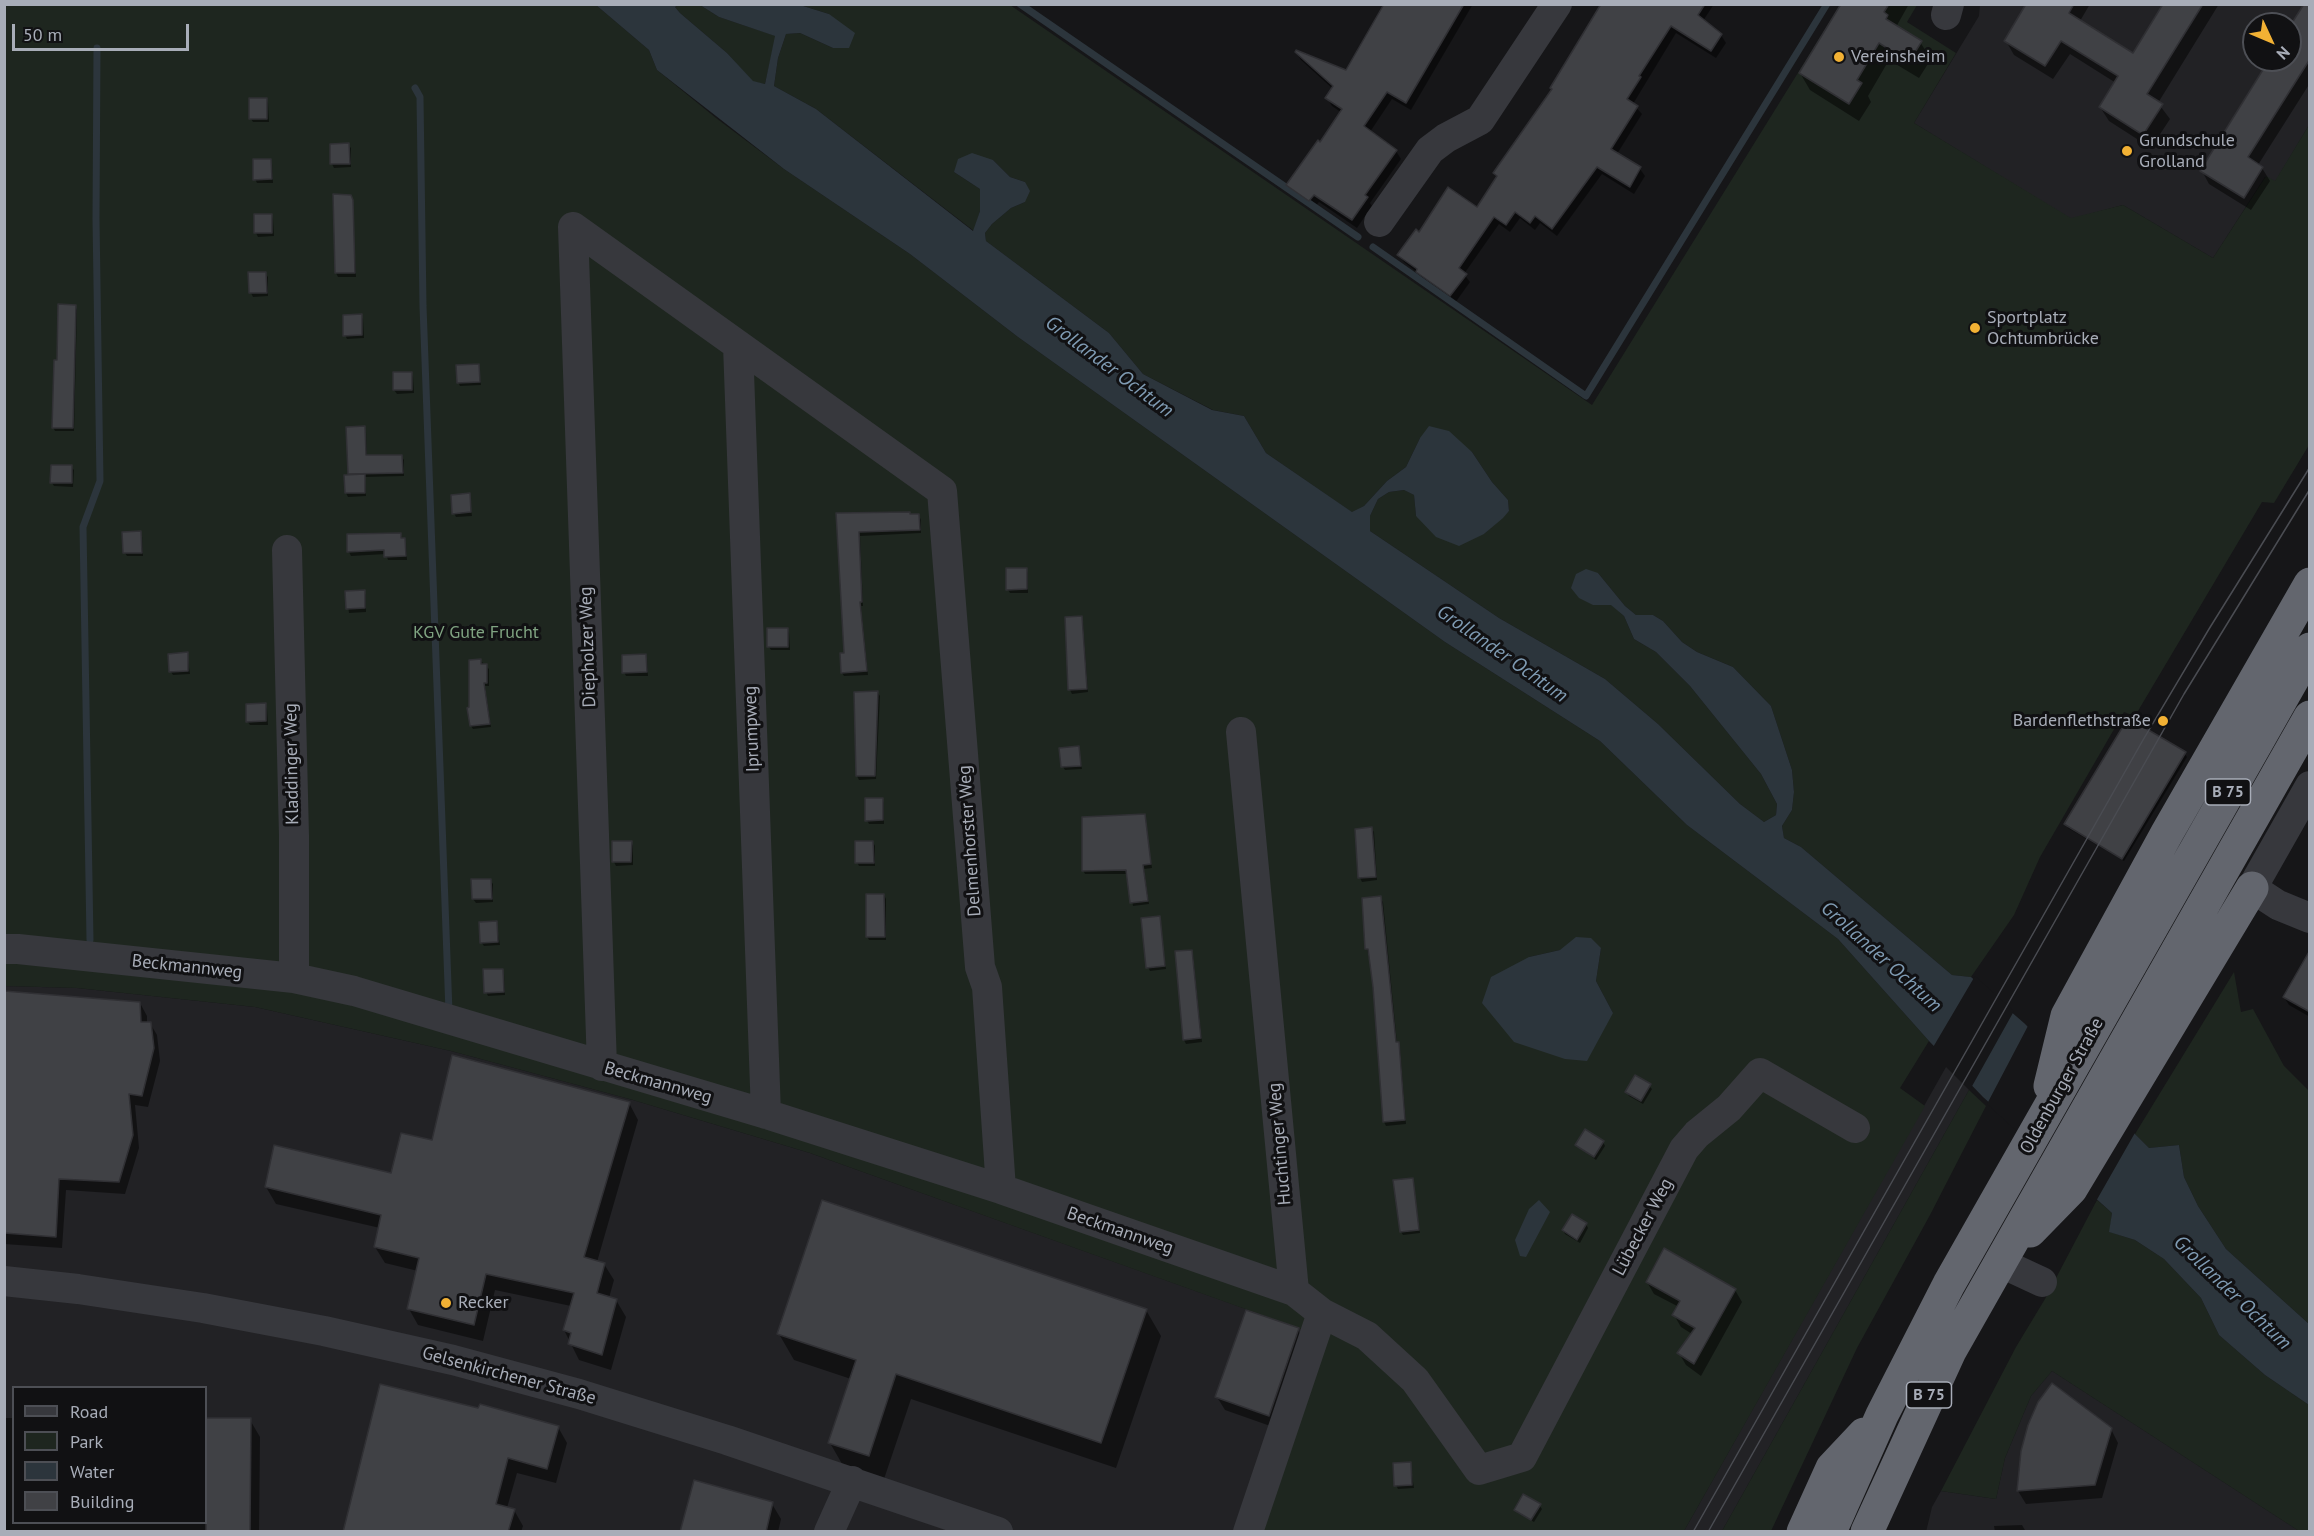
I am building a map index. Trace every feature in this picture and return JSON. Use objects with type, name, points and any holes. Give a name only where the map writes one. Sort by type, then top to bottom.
[{"type":"highway","points":[[2066,1056],[2067,1016],[2117,921],[2310,584]]},
{"type":"highway","name":"Oldenburger Straße","points":[[1830,1532],[1882,1415],[1949,1284],[2035,1133],[2066,1056],[2310,649]]},
{"type":"highway","name":"Oldenburger Straße","points":[[1867,1532],[1950,1351],[1999,1263],[2062,1179],[2109,1097],[2310,717]]},
{"type":"highway","points":[[2109,1097],[2252,888]]},
{"type":"highway","points":[[1803,1532],[1832,1468],[1882,1415]]},
{"type":"street","points":[[1379,222],[1430,150],[1446,138],[1480,120],[1557,4]]},
{"type":"street","name":"Diepholzer Weg","points":[[602,1066],[573,227],[738,345]]},
{"type":"street","name":"Delmenhorster Weg","points":[[738,345],[942,491],[980,967],[987,987],[1001,1190]]},
{"type":"street","name":"Iprumpweg","points":[[738,345],[766,1114]]},
{"type":"street","name":"Kladdinger Weg","points":[[287,550],[294,836],[294,978]]},
{"type":"street","name":"Huchtinger Weg","points":[[1241,732],[1294,1291]]},
{"type":"street","points":[[2310,786],[2252,888],[2278,905],[2310,918]]},
{"type":"street","name":"Beckmannweg","points":[[4,950],[18,949],[294,978],[354,991],[766,1114],[1001,1190],[1294,1291]]},
{"type":"street","name":"Lübecker Weg","points":[[1322,1313],[1367,1336],[1415,1380],[1479,1470],[1522,1457],[1684,1149],[1697,1134],[1729,1108],[1760,1073],[1855,1128]]},
{"type":"street","points":[[1999,1263],[2042,1282]]},
{"type":"street","name":"Gelsenkirchener Straße","points":[[4,1281],[78,1289],[203,1308],[324,1331],[453,1360],[579,1394],[852,1481],[998,1532]]},
{"type":"street","points":[[1248,1532],[1322,1313],[1294,1291]]},
{"type":"street","points":[[829,1532],[852,1481]]},
{"type":"shaded area","name":"Grundschule Grolland","points":[[1980,5],[2309,5],[2309,125],[2275,182],[2265,177],[2213,258],[2123,205],[2071,219],[1914,123],[1979,16]]},
{"type":"shaded area","points":[[5,986],[77,988],[255,1007],[451,1051],[633,1100],[810,1153],[1302,1329],[1235,1531],[5,1532]]},
{"type":"shaded area","points":[[1946,1067],[1969,1090],[1722,1531],[1684,1531]]},
{"type":"shaded area","points":[[2052,1371],[2299,1531],[1926,1532],[1932,1507],[1941,1491],[1996,1499],[2005,1458],[2031,1396]]},
{"type":"green space","name":"KGV Gute Frucht","points":[[4,5],[596,5],[649,50],[657,70],[784,169],[910,254],[1018,337],[1445,642],[1600,741],[1687,825],[1838,939],[1929,1041],[1900,1088],[1925,1106],[1684,1531],[1258,1531],[1301,1329],[810,1153],[633,1100],[451,1051],[255,1007],[77,988],[5,986]],"holes":[[[1601,948],[1596,981],[1613,1013],[1529,957],[1560,950]]]},
{"type":"green space","points":[[700,5],[719,17],[776,36],[765,84],[753,82],[727,53],[680,13],[675,7]]},
{"type":"green space","points":[[800,5],[1010,5],[1592,405],[1840,5],[1917,5],[1907,22],[1956,53],[1914,123],[2071,218],[2123,205],[2213,258],[2266,176],[2275,181],[2309,125],[2309,445],[2274,503],[2262,502],[2135,716],[2124,712],[2040,857],[2014,915],[1971,977],[1952,975],[1801,847],[1784,838],[1782,826],[1792,810],[1794,792],[1792,770],[1771,706],[1733,667],[1697,652],[1682,642],[1663,621],[1653,615],[1636,615],[1625,606],[1598,573],[1593,605],[1611,604],[1624,616],[1634,639],[1656,652],[1690,686],[1761,774],[1777,804],[1776,815],[1764,822],[1740,804],[1658,724],[1605,679],[1499,618],[1370,531],[1370,516],[1378,499],[1389,492],[1404,490],[1414,495],[1416,516],[1484,534],[1509,511],[1508,500],[1492,482],[1472,452],[1420,438],[1406,467],[1387,481],[1364,506],[1353,513],[1266,453],[1244,416],[1213,410],[1143,374],[1109,333],[986,241],[985,233],[992,224],[1011,208],[1025,202],[1025,182],[1010,177],[993,160],[954,172],[980,189],[980,211],[974,231],[816,109],[774,86],[778,58],[786,34],[800,33],[833,48],[829,14]]},
{"type":"green space","points":[[2234,972],[2241,1012],[2253,1009],[2284,1066],[2309,1091],[2309,1324],[2226,1249],[2198,1206],[2184,1177],[2179,1145],[2149,1148],[2135,1134]]},
{"type":"green space","points":[[1969,1090],[1986,1106],[1930,1215],[1857,1348],[1771,1531],[1722,1531]]},
{"type":"green space","points":[[2097,1200],[2112,1213],[2110,1232],[2135,1240],[2164,1259],[2201,1298],[2219,1335],[2265,1375],[2309,1405],[2309,1531],[2299,1531],[2052,1371],[2031,1396],[2005,1458],[1996,1499],[1941,1491],[2016,1347],[2045,1299]]},
{"type":"water","name":"Grollander Ochtum","points":[[596,5],[678,5],[675,7],[680,13],[727,53],[753,81],[765,84],[775,36],[719,17],[700,5],[800,5],[829,14],[855,33],[849,48],[833,48],[800,33],[786,34],[778,58],[774,86],[816,109],[973,231],[980,211],[980,189],[954,172],[958,159],[972,153],[993,160],[1010,177],[1025,182],[1030,191],[1025,202],[1011,208],[992,224],[985,233],[986,241],[1109,333],[1143,374],[1212,410],[1244,416],[1266,453],[1352,512],[1364,506],[1387,481],[1406,467],[1420,438],[1429,426],[1449,431],[1472,452],[1492,482],[1508,500],[1509,511],[1484,534],[1459,546],[1436,537],[1416,516],[1414,495],[1404,490],[1389,492],[1378,499],[1370,516],[1370,531],[1499,618],[1605,679],[1658,724],[1740,804],[1764,822],[1776,815],[1777,804],[1761,774],[1690,686],[1656,652],[1634,639],[1624,616],[1611,605],[1593,605],[1579,598],[1571,588],[1576,574],[1586,569],[1598,573],[1625,606],[1636,615],[1653,615],[1663,621],[1682,642],[1697,652],[1733,667],[1771,706],[1792,770],[1794,792],[1792,810],[1782,826],[1784,838],[1801,847],[1952,975],[1971,977],[2024,1023],[2149,1148],[2179,1145],[2184,1177],[2198,1206],[2226,1249],[2309,1324],[2309,1405],[2265,1375],[2219,1335],[2201,1298],[2164,1259],[2135,1240],[2109,1232],[2112,1213],[1983,1097],[1929,1041],[1838,939],[1687,825],[1600,741],[1445,642],[1018,337],[910,254],[784,169],[657,70],[649,50]]},
{"type":"water","points":[[1576,937],[1591,938],[1601,948],[1596,981],[1613,1013],[1587,1061],[1565,1059],[1514,1042],[1482,1003],[1491,977],[1529,957],[1560,950]]},
{"type":"water","points":[[1539,1200],[1550,1212],[1526,1257],[1520,1256],[1515,1240],[1529,1209]]},
{"type":"pier","points":[[1975,976],[2014,1011],[1971,1088],[1932,1049]]},
{"type":"pier","points":[[2029,1024],[2136,1131],[2095,1203],[1987,1104]]},
{"type":"building","points":[[1384,4],[1464,4],[1406,103],[1387,92],[1364,126],[1397,150],[1365,195],[1368,197],[1352,220],[1314,195],[1309,201],[1286,185],[1318,140],[1320,142],[1342,109],[1325,98],[1333,86],[1295,52],[1296,50],[1346,70]]},
{"type":"building","points":[[1601,4],[1705,4],[1698,15],[1722,34],[1711,51],[1671,26],[1639,76],[1641,77],[1627,99],[1638,106],[1611,149],[1641,167],[1630,187],[1597,167],[1552,229],[1535,216],[1530,223],[1515,212],[1506,225],[1494,217],[1459,268],[1467,274],[1450,296],[1416,272],[1417,269],[1397,255],[1416,229],[1419,232],[1448,187],[1477,207],[1497,176],[1493,173],[1552,89],[1550,88]]},
{"type":"building","name":"Vereinsheim","points":[[1841,4],[1889,4],[1884,12],[1888,15],[1886,19],[1922,41],[1909,62],[1879,43],[1857,80],[1862,83],[1849,104],[1799,73]]},
{"type":"building","points":[[2026,4],[2074,4],[2069,13],[2133,53],[2163,4],[2203,4],[2147,94],[2163,104],[2143,135],[2099,107],[2118,76],[2061,41],[2045,66],[2004,41]]},
{"type":"building","points":[[2304,4],[2310,4],[2310,59],[2302,72],[2302,12],[2299,12]]},
{"type":"building","points":[[2262,72],[2302,72],[2248,157],[2263,167],[2244,198],[2200,171]]},
{"type":"building","points":[[249,98],[267,98],[267,119],[249,119]]},
{"type":"building","points":[[349,143],[350,164],[330,164],[330,144]]},
{"type":"building","points":[[253,159],[271,159],[272,179],[253,180]]},
{"type":"building","points":[[333,194],[351,195],[353,200],[355,273],[335,273]]},
{"type":"building","points":[[254,214],[272,214],[272,233],[254,233]]},
{"type":"building","points":[[248,272],[266,272],[267,293],[249,293]]},
{"type":"building","points":[[58,304],[76,305],[73,428],[52,428]]},
{"type":"building","points":[[362,314],[362,335],[343,336],[343,315]]},
{"type":"building","points":[[479,364],[480,382],[457,383],[456,365]]},
{"type":"building","points":[[393,372],[412,372],[412,390],[393,390]]},
{"type":"building","points":[[365,426],[366,455],[402,455],[403,473],[348,474],[346,427]]},
{"type":"building","points":[[51,465],[72,465],[72,483],[50,483]]},
{"type":"building","points":[[365,474],[365,493],[345,493],[344,475]]},
{"type":"building","points":[[470,493],[471,512],[452,514],[451,495]]},
{"type":"building","points":[[910,512],[910,514],[919,514],[920,530],[859,532],[862,602],[860,602],[867,671],[841,673],[840,653],[844,653],[836,513]]},
{"type":"building","points":[[141,531],[142,553],[123,553],[122,532]]},
{"type":"building","points":[[401,533],[401,538],[405,538],[406,556],[384,557],[384,550],[347,552],[347,534]]},
{"type":"building","points":[[1006,568],[1027,568],[1027,589],[1006,590]]},
{"type":"building","points":[[365,590],[365,608],[346,609],[345,591]]},
{"type":"building","points":[[1082,616],[1087,689],[1068,690],[1065,617]]},
{"type":"building","points":[[767,628],[788,628],[788,647],[767,647]]},
{"type":"building","points":[[188,652],[188,671],[169,672],[168,654]]},
{"type":"building","points":[[646,654],[647,672],[622,673],[622,655]]},
{"type":"building","points":[[481,659],[481,664],[487,664],[487,683],[484,683],[490,724],[470,726],[467,708],[469,707],[469,660]]},
{"type":"building","points":[[878,691],[875,776],[856,776],[854,692]]},
{"type":"building","points":[[266,703],[266,721],[246,722],[246,704]]},
{"type":"building","points":[[2128,718],[2186,752],[2122,859],[2064,824]]},
{"type":"building","points":[[1079,746],[1081,766],[1061,767],[1059,748]]},
{"type":"building","points":[[865,798],[883,798],[883,820],[865,821]]},
{"type":"building","points":[[1145,814],[1151,864],[1143,865],[1148,901],[1130,903],[1126,870],[1082,871],[1082,817]]},
{"type":"building","points":[[1372,827],[1376,877],[1358,878],[1355,829]]},
{"type":"building","points":[[612,841],[632,841],[631,862],[612,862]]},
{"type":"building","points":[[855,841],[873,841],[874,863],[855,863]]},
{"type":"building","points":[[471,879],[491,879],[492,899],[472,899]]},
{"type":"building","points":[[866,894],[884,894],[885,937],[866,937]]},
{"type":"building","points":[[1381,896],[1396,1042],[1399,1042],[1405,1120],[1383,1122],[1373,987],[1368,949],[1365,949],[1362,898]]},
{"type":"building","points":[[1160,916],[1165,966],[1146,968],[1141,918]]},
{"type":"building","points":[[497,921],[498,942],[480,943],[479,922]]},
{"type":"building","points":[[1192,950],[1201,1038],[1183,1040],[1175,951]]},
{"type":"building","points":[[2310,950],[2310,1012],[2283,997]]},
{"type":"building","points":[[483,969],[503,969],[504,992],[484,993]]},
{"type":"building","points":[[4,991],[140,1002],[141,1022],[151,1022],[154,1048],[142,1096],[129,1094],[133,1135],[119,1182],[59,1179],[56,1237],[4,1233]]},
{"type":"building","points":[[452,1055],[630,1102],[584,1257],[605,1263],[597,1293],[617,1299],[602,1355],[568,1344],[571,1333],[563,1330],[574,1293],[486,1274],[474,1325],[407,1309],[419,1258],[374,1247],[381,1215],[265,1187],[274,1145],[391,1173],[401,1133],[432,1140]]},
{"type":"building","points":[[1635,1075],[1651,1084],[1641,1101],[1625,1092]]},
{"type":"building","points":[[1585,1129],[1604,1141],[1594,1157],[1575,1145]]},
{"type":"building","points":[[1413,1178],[1419,1230],[1400,1232],[1393,1180]]},
{"type":"building","points":[[822,1200],[1147,1309],[1101,1443],[896,1374],[869,1456],[828,1443],[856,1360],[777,1334]]},
{"type":"building","points":[[1572,1214],[1587,1223],[1577,1240],[1562,1230]]},
{"type":"building","points":[[1664,1248],[1736,1289],[1694,1364],[1677,1353],[1695,1328],[1672,1315],[1680,1301],[1646,1282]]},
{"type":"building","points":[[1246,1310],[1299,1328],[1269,1416],[1215,1397]]},
{"type":"building","points":[[2052,1383],[2112,1428],[2095,1485],[2017,1491],[2021,1451],[2028,1425],[2038,1402]]},
{"type":"building","points":[[380,1384],[478,1408],[480,1404],[559,1426],[547,1469],[508,1458],[496,1504],[515,1509],[508,1532],[343,1532]]},
{"type":"building","points":[[207,1418],[251,1418],[250,1532],[206,1532]]},
{"type":"building","points":[[1411,1462],[1412,1485],[1394,1486],[1393,1463]]},
{"type":"building","points":[[694,1480],[773,1502],[766,1532],[680,1532]]},
{"type":"building","points":[[1523,1494],[1541,1504],[1531,1520],[1514,1510]]},
{"type":"waterway","points":[[1020,4],[1358,237]]},
{"type":"waterway","points":[[1373,247],[1586,396],[1827,4]]},
{"type":"waterway","points":[[90,940],[83,527],[100,481],[96,219],[97,48]]},
{"type":"waterway","points":[[415,88],[420,97],[423,306],[449,1012]]},
{"type":"tram line","points":[[1693,1532],[2143,740],[2310,467]]},
{"type":"tram line","points":[[1708,1532],[2184,694],[2310,489]]},
{"type":"place","name":"Vereinsheim","points":[[1839,57]]},
{"type":"place","name":"Grundschule Grolland","points":[[2127,151]]},
{"type":"place","name":"Sportplatz Ochtumbrücke","points":[[1975,328]]},
{"type":"place","name":"Bardenflethstraße","points":[[2163,721]]},
{"type":"place","name":"Recker","points":[[446,1303]]}]
